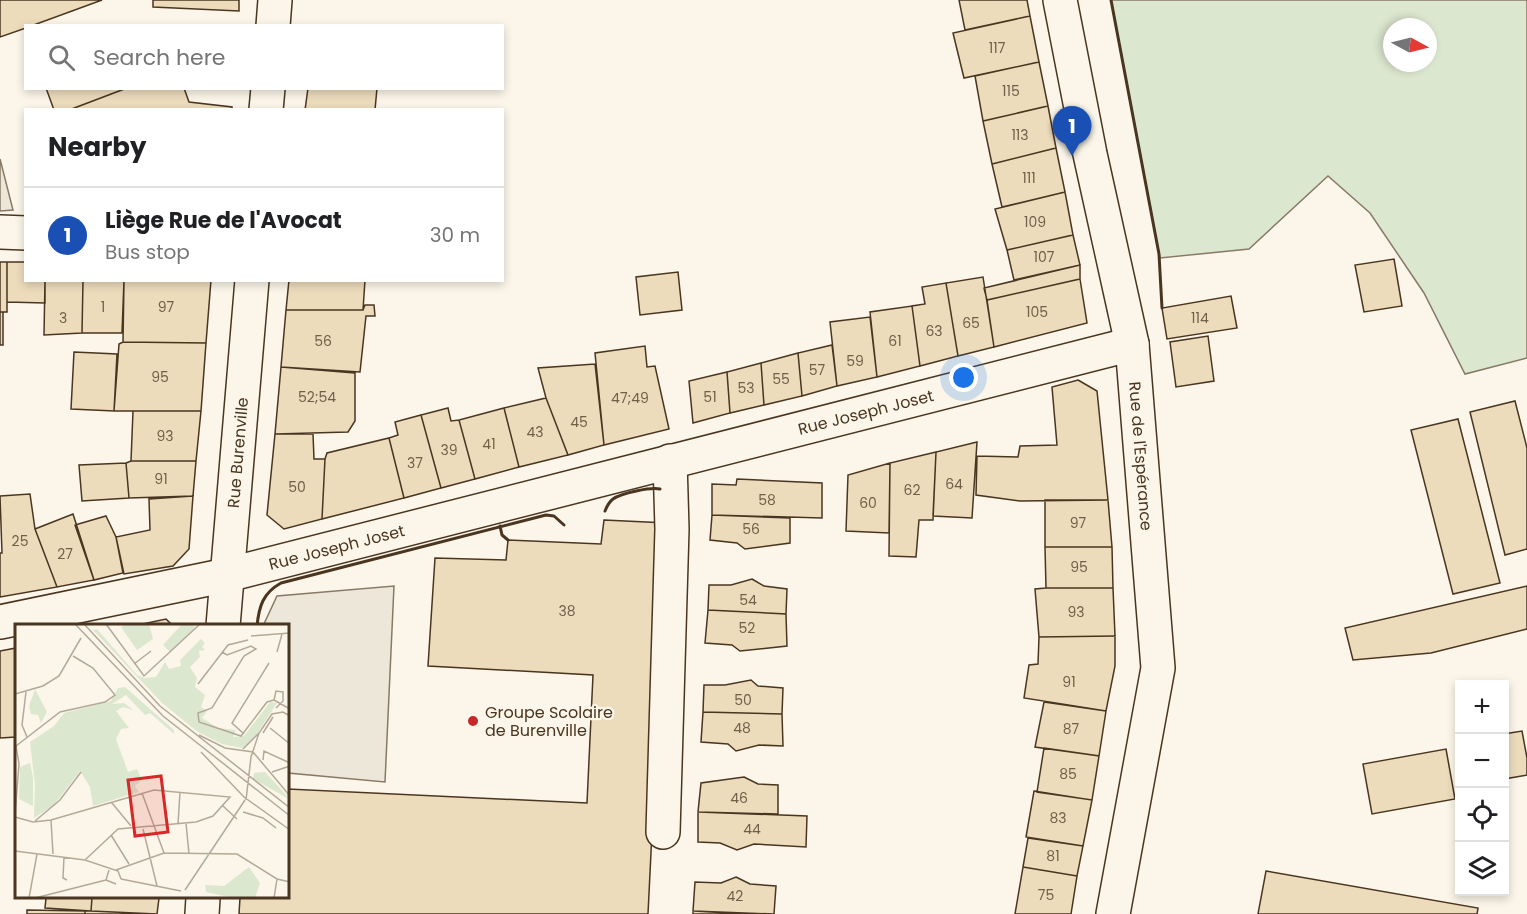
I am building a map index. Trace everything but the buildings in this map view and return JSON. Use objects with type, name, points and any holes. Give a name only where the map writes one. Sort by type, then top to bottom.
[{"type":"street","points":[[273,24],[275,0]]},
{"type":"street","name":"Rue de l'Espérance","points":[[1060,0],[1090,154],[1132,344],[1158,668],[1113,914]]},
{"type":"street","points":[[266,108],[268,90]]},
{"type":"street","points":[[0,231],[24,232]]},
{"type":"street","name":"Rue Burenville","points":[[223,624],[252,282]]},
{"type":"street","name":"Rue Joseph Joset","points":[[0,622],[227,575],[1132,344]]},
{"type":"street","points":[[663,832],[672,529],[670,461]]},
{"type":"street","points":[[202,914],[203,899]]},
{"type":"green space","points":[[1111,0],[1527,0],[1527,358],[1465,374],[1424,293],[1370,213],[1328,176],[1249,249],[1160,258]]},
{"type":"shaded area","points":[[0,159],[13,210],[0,211]]},
{"type":"shaded area","points":[[394,586],[385,782],[290,773],[290,624],[264,624],[277,596]]},
{"type":"wall","points":[[1111,0],[1159,254],[1162,308]]},
{"type":"wall","points":[[605,511],[610,501],[617,497],[643,490],[660,489]]},
{"type":"wall","points":[[257,624],[263,601],[270,591],[281,583],[546,515],[554,516],[564,525]]},
{"type":"wall","points":[[500,526],[502,535],[508,540]]},
{"type":"place","name":"Liège Rue de l'Avocat","points":[[1072,156]]},
{"type":"place","name":"Groupe Scolaire de Burenville","points":[[473,721]]}]
